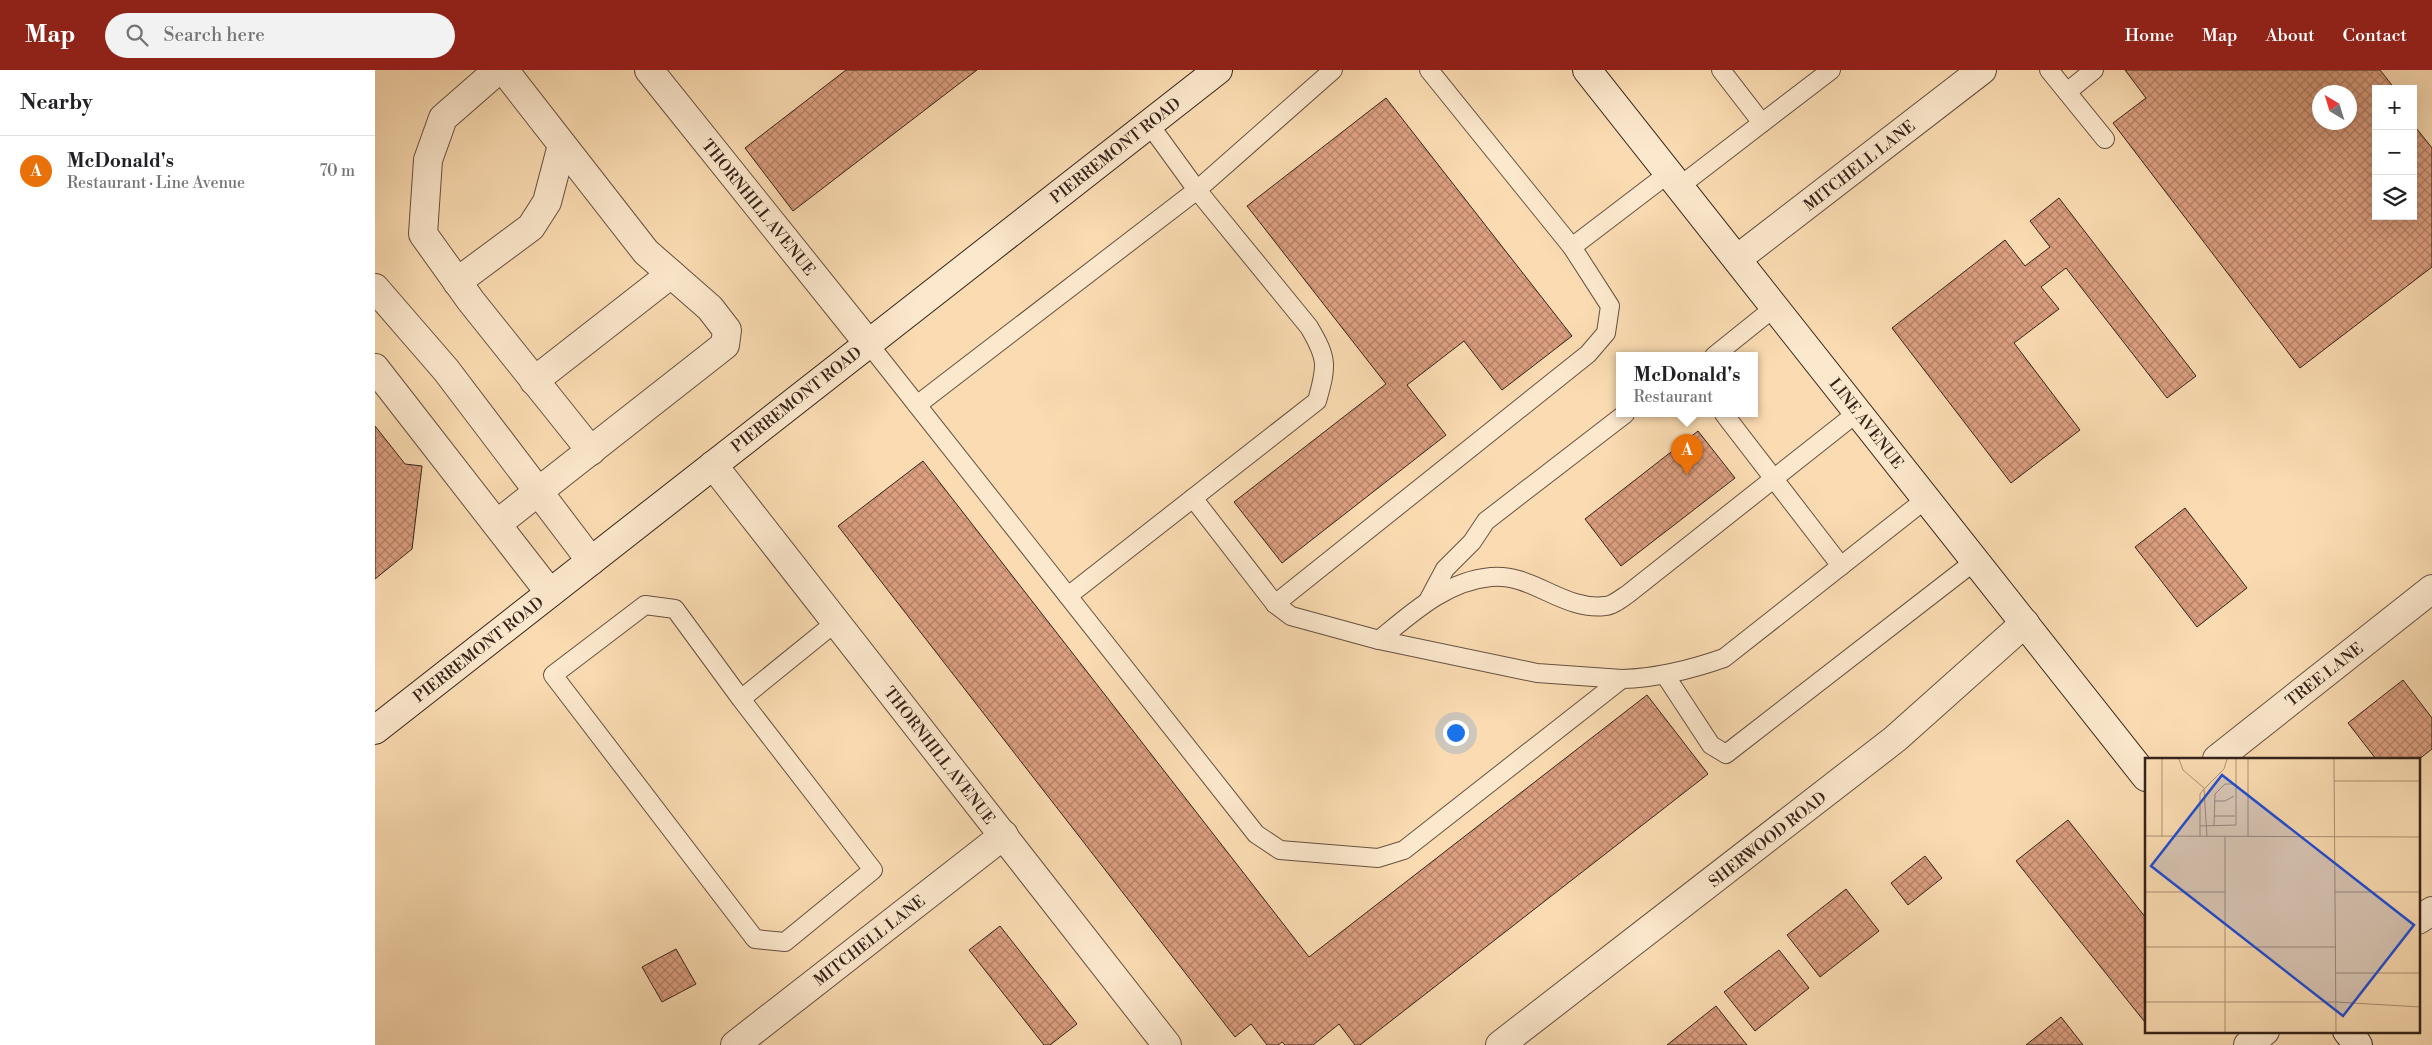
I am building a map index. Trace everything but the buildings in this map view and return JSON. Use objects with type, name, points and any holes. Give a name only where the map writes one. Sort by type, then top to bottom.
[{"type":"street","points":[[498,70],[443,118],[428,160],[423,234],[457,282],[591,451]]},
{"type":"street","points":[[497,524],[725,345],[727,330],[710,308],[646,252],[504,70]]},
{"type":"street","name":"THORNHILL AVENUE","points":[[649,70],[868,343]]},
{"type":"street","name":"PIERREMONT ROAD","points":[[375,730],[1218,70]]},
{"type":"street","name":"LINE AVENUE","points":[[1587,70],[2145,776]]},
{"type":"street","name":"MITCHELL LANE","points":[[1737,259],[1981,70]]},
{"type":"street","points":[[457,282],[531,227],[547,202],[562,145]]},
{"type":"street","points":[[534,380],[671,274]]},
{"type":"street","points":[[375,288],[446,370],[591,561]]},
{"type":"street","points":[[375,368],[550,593]]},
{"type":"street","name":"THORNHILL AVENUE","points":[[713,465],[1167,1045]]},
{"type":"street","name":"TREE LANE","points":[[2218,758],[2432,589]]},
{"type":"street","name":"SHERWOOD ROAD","points":[[1500,1045],[1880,751],[2025,623]]},
{"type":"street","name":"MITCHELL LANE","points":[[735,1045],[1004,835]]},
{"type":"street","points":[[2419,919],[2432,911]]},
{"type":"street","points":[[2248,1045],[2264,1032]]},
{"type":"street","points":[[2348,1032],[2358,1045]]},
{"type":"lane","points":[[917,405],[1197,190],[1333,70]]},
{"type":"lane","points":[[1275,604],[1588,354],[1606,333],[1610,306],[1572,247],[1429,70]]},
{"type":"lane","points":[[1721,70],[1762,123]]},
{"type":"lane","points":[[1572,247],[1762,123],[1831,70]]},
{"type":"lane","points":[[2049,70],[2105,140]]},
{"type":"lane","points":[[2067,92],[2094,70]]},
{"type":"lane","points":[[1068,596],[1317,401],[1325,370],[1322,348],[1309,327],[1197,190],[1149,124]]},
{"type":"lane","points":[[1719,352],[1775,307]]},
{"type":"lane","points":[[868,343],[1255,834],[1280,850],[1378,858],[1404,850],[1622,679]]},
{"type":"lane","points":[[1379,640],[1429,599],[1465,584],[1491,577],[1518,578],[1565,600],[1586,606],[1607,606],[1628,594],[1858,412]]},
{"type":"lane","points":[[1429,599],[1445,569],[1472,542],[1486,521],[1621,417]]},
{"type":"lane","points":[[1726,417],[1841,566]]},
{"type":"lane","points":[[1193,498],[1275,604],[1291,616],[1379,640],[1537,673],[1622,679],[1645,678],[1688,671],[1724,658],[1927,499]]},
{"type":"lane","points":[[1665,675],[1711,745],[1725,754],[1975,561]]},
{"type":"lane","points":[[645,605],[675,609],[741,699],[873,870],[785,942],[755,939],[553,675],[645,605]]},
{"type":"lane","points":[[741,699],[836,622]]},
{"type":"place","name":"McDonald's","points":[[1687,475]]}]
